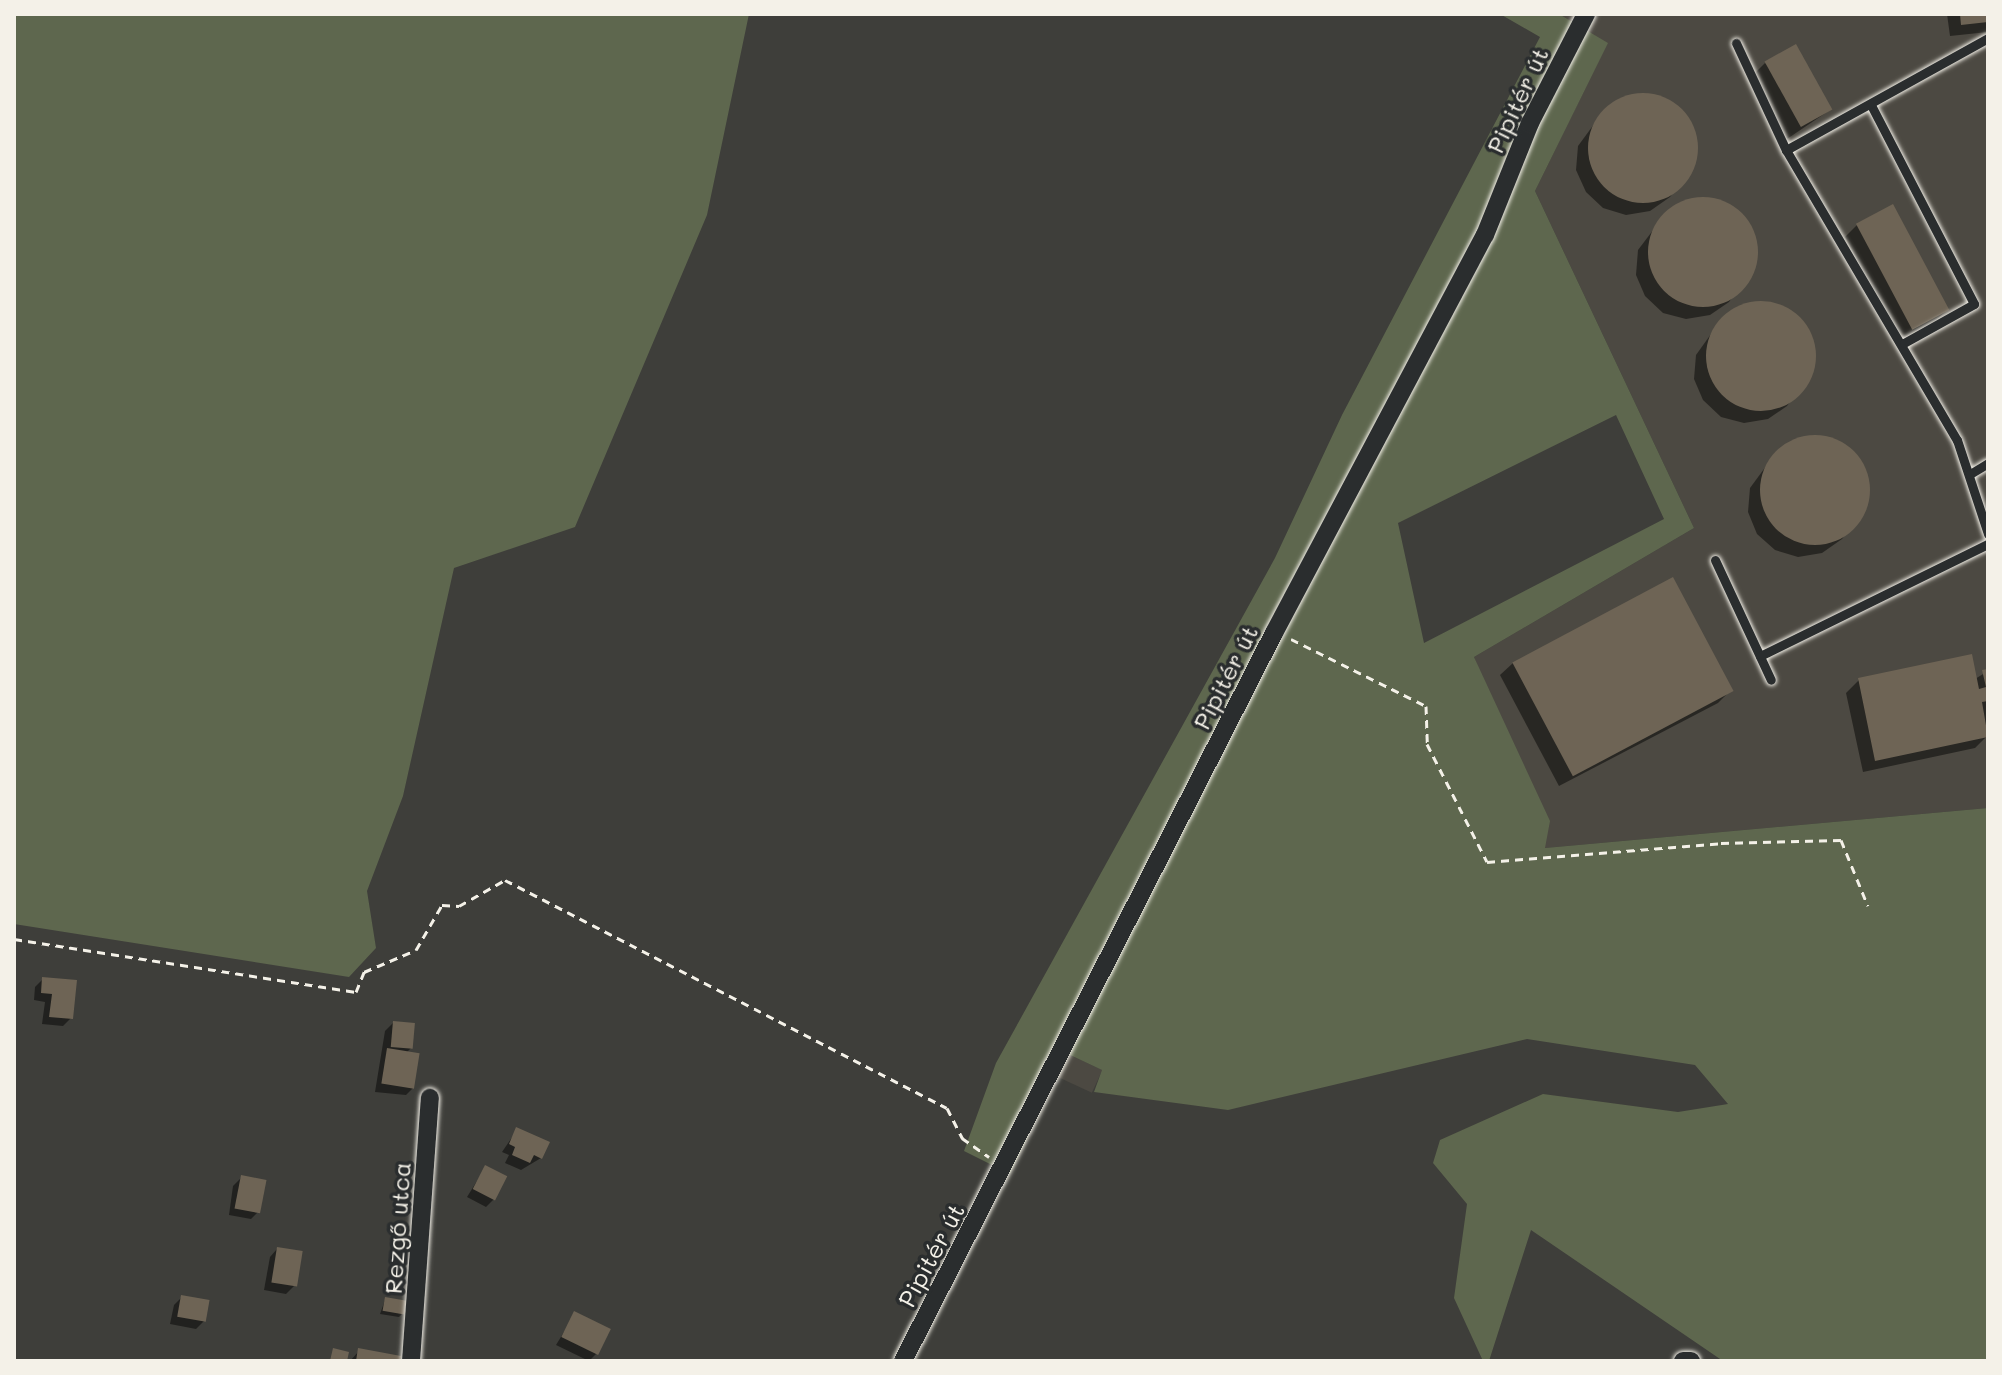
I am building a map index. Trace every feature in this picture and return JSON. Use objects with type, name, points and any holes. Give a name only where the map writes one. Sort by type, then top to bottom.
[{"type":"street","name":"Pipitér út","points":[[903,1361],[1274,633],[1485,235],[1530,123],[1586,14]]},
{"type":"street","name":"Rezgő utca","points":[[411,1361],[430,1098]]},
{"type":"street","points":[[1683,1361],[1691,1361]]},
{"type":"lane","points":[[1786,150],[1988,38]]},
{"type":"lane","points":[[1736,43],[1786,150],[1904,343],[1970,474],[1988,534]]},
{"type":"lane","points":[[1871,105],[1974,304],[1904,343]]},
{"type":"lane","points":[[1970,474],[1988,463]]},
{"type":"lane","points":[[1760,656],[1988,544]]},
{"type":"lane","points":[[1715,560],[1771,680]]},
{"type":"path","points":[[1274,633],[1324,651],[1426,706],[1427,744],[1487,862],[1721,843],[1841,840],[1868,906]]},
{"type":"path","points":[[14,939],[356,992],[364,972],[416,950],[442,905],[459,906],[505,880],[947,1108],[962,1138],[1004,1167]]},
{"type":"shaded area","points":[[1559,14],[1988,14],[1988,808],[1545,848],[1474,657],[1694,528],[1535,191],[1607,44]]},
{"type":"shaded area","points":[[1068,1054],[1102,1070],[1092,1093],[1057,1077]]},
{"type":"green space","points":[[14,14],[749,14],[707,215],[575,527],[454,568],[403,796],[367,891],[376,948],[349,977],[14,924]]},
{"type":"green space","points":[[1500,14],[1559,14],[1608,43],[1535,191],[1694,528],[1474,657],[1550,821],[1545,848],[1988,808],[1988,1361],[1723,1361],[1531,1230],[1489,1361],[1483,1361],[1454,1298],[1467,1204],[1433,1163],[1440,1140],[1543,1094],[1678,1112],[1728,1104],[1695,1065],[1527,1039],[1228,1110],[1094,1092],[1102,1070],[1068,1054],[1010,1174],[964,1151],[996,1063],[1275,558],[1342,415],[1540,37]],"holes":[[[1616,415],[1664,519],[1424,643],[1398,523]]]},
{"type":"building","points":[[1960,14],[1988,14],[1988,22],[1961,25]]},
{"type":"building","points":[[1796,44],[1832,110],[1801,127],[1765,61]]},
{"type":"building","points":[[1643,93],[1664,97],[1682,109],[1694,127],[1698,148],[1694,169],[1682,187],[1664,199],[1643,203],[1622,199],[1604,187],[1592,169],[1588,148],[1592,127],[1604,109],[1622,97]]},
{"type":"building","points":[[1703,197],[1724,201],[1742,213],[1754,231],[1758,252],[1754,273],[1742,291],[1724,303],[1703,307],[1682,303],[1664,291],[1652,273],[1648,252],[1652,231],[1664,213],[1682,201]]},
{"type":"building","points":[[1893,204],[1949,310],[1912,330],[1856,224]]},
{"type":"building","points":[[1761,301],[1782,305],[1800,317],[1812,335],[1816,356],[1812,377],[1800,395],[1782,407],[1761,411],[1740,407],[1722,395],[1710,377],[1706,356],[1710,335],[1722,317],[1740,305]]},
{"type":"building","points":[[1815,435],[1836,439],[1854,451],[1866,469],[1870,490],[1866,511],[1854,529],[1836,541],[1815,545],[1794,541],[1776,529],[1764,511],[1760,490],[1764,469],[1776,451],[1794,439]]},
{"type":"building","points":[[1673,577],[1734,691],[1573,776],[1512,662]]},
{"type":"building","points":[[1972,654],[1979,689],[1986,687],[1982,670],[1988,669],[1988,701],[1982,702],[1988,737],[1875,761],[1858,678]]},
{"type":"building","points":[[42,977],[77,980],[73,1019],[49,1017],[52,994],[41,993]]},
{"type":"building","points":[[393,1021],[415,1023],[413,1049],[391,1047]]},
{"type":"building","points":[[387,1048],[420,1053],[414,1089],[381,1084]]},
{"type":"building","points":[[516,1127],[550,1142],[542,1159],[534,1155],[530,1163],[512,1155],[515,1147],[509,1144]]},
{"type":"building","points":[[485,1165],[507,1176],[495,1200],[473,1189]]},
{"type":"building","points":[[241,1175],[267,1180],[260,1213],[235,1208]]},
{"type":"building","points":[[277,1247],[303,1251],[297,1287],[271,1283]]},
{"type":"building","points":[[181,1295],[210,1300],[206,1322],[177,1317]]},
{"type":"building","points":[[385,1297],[407,1301],[404,1315],[383,1311]]},
{"type":"building","points":[[574,1311],[611,1329],[598,1355],[561,1337]]},
{"type":"building","points":[[333,1348],[349,1352],[347,1361],[330,1361]]},
{"type":"building","points":[[358,1348],[401,1356],[400,1361],[356,1361]]}]
